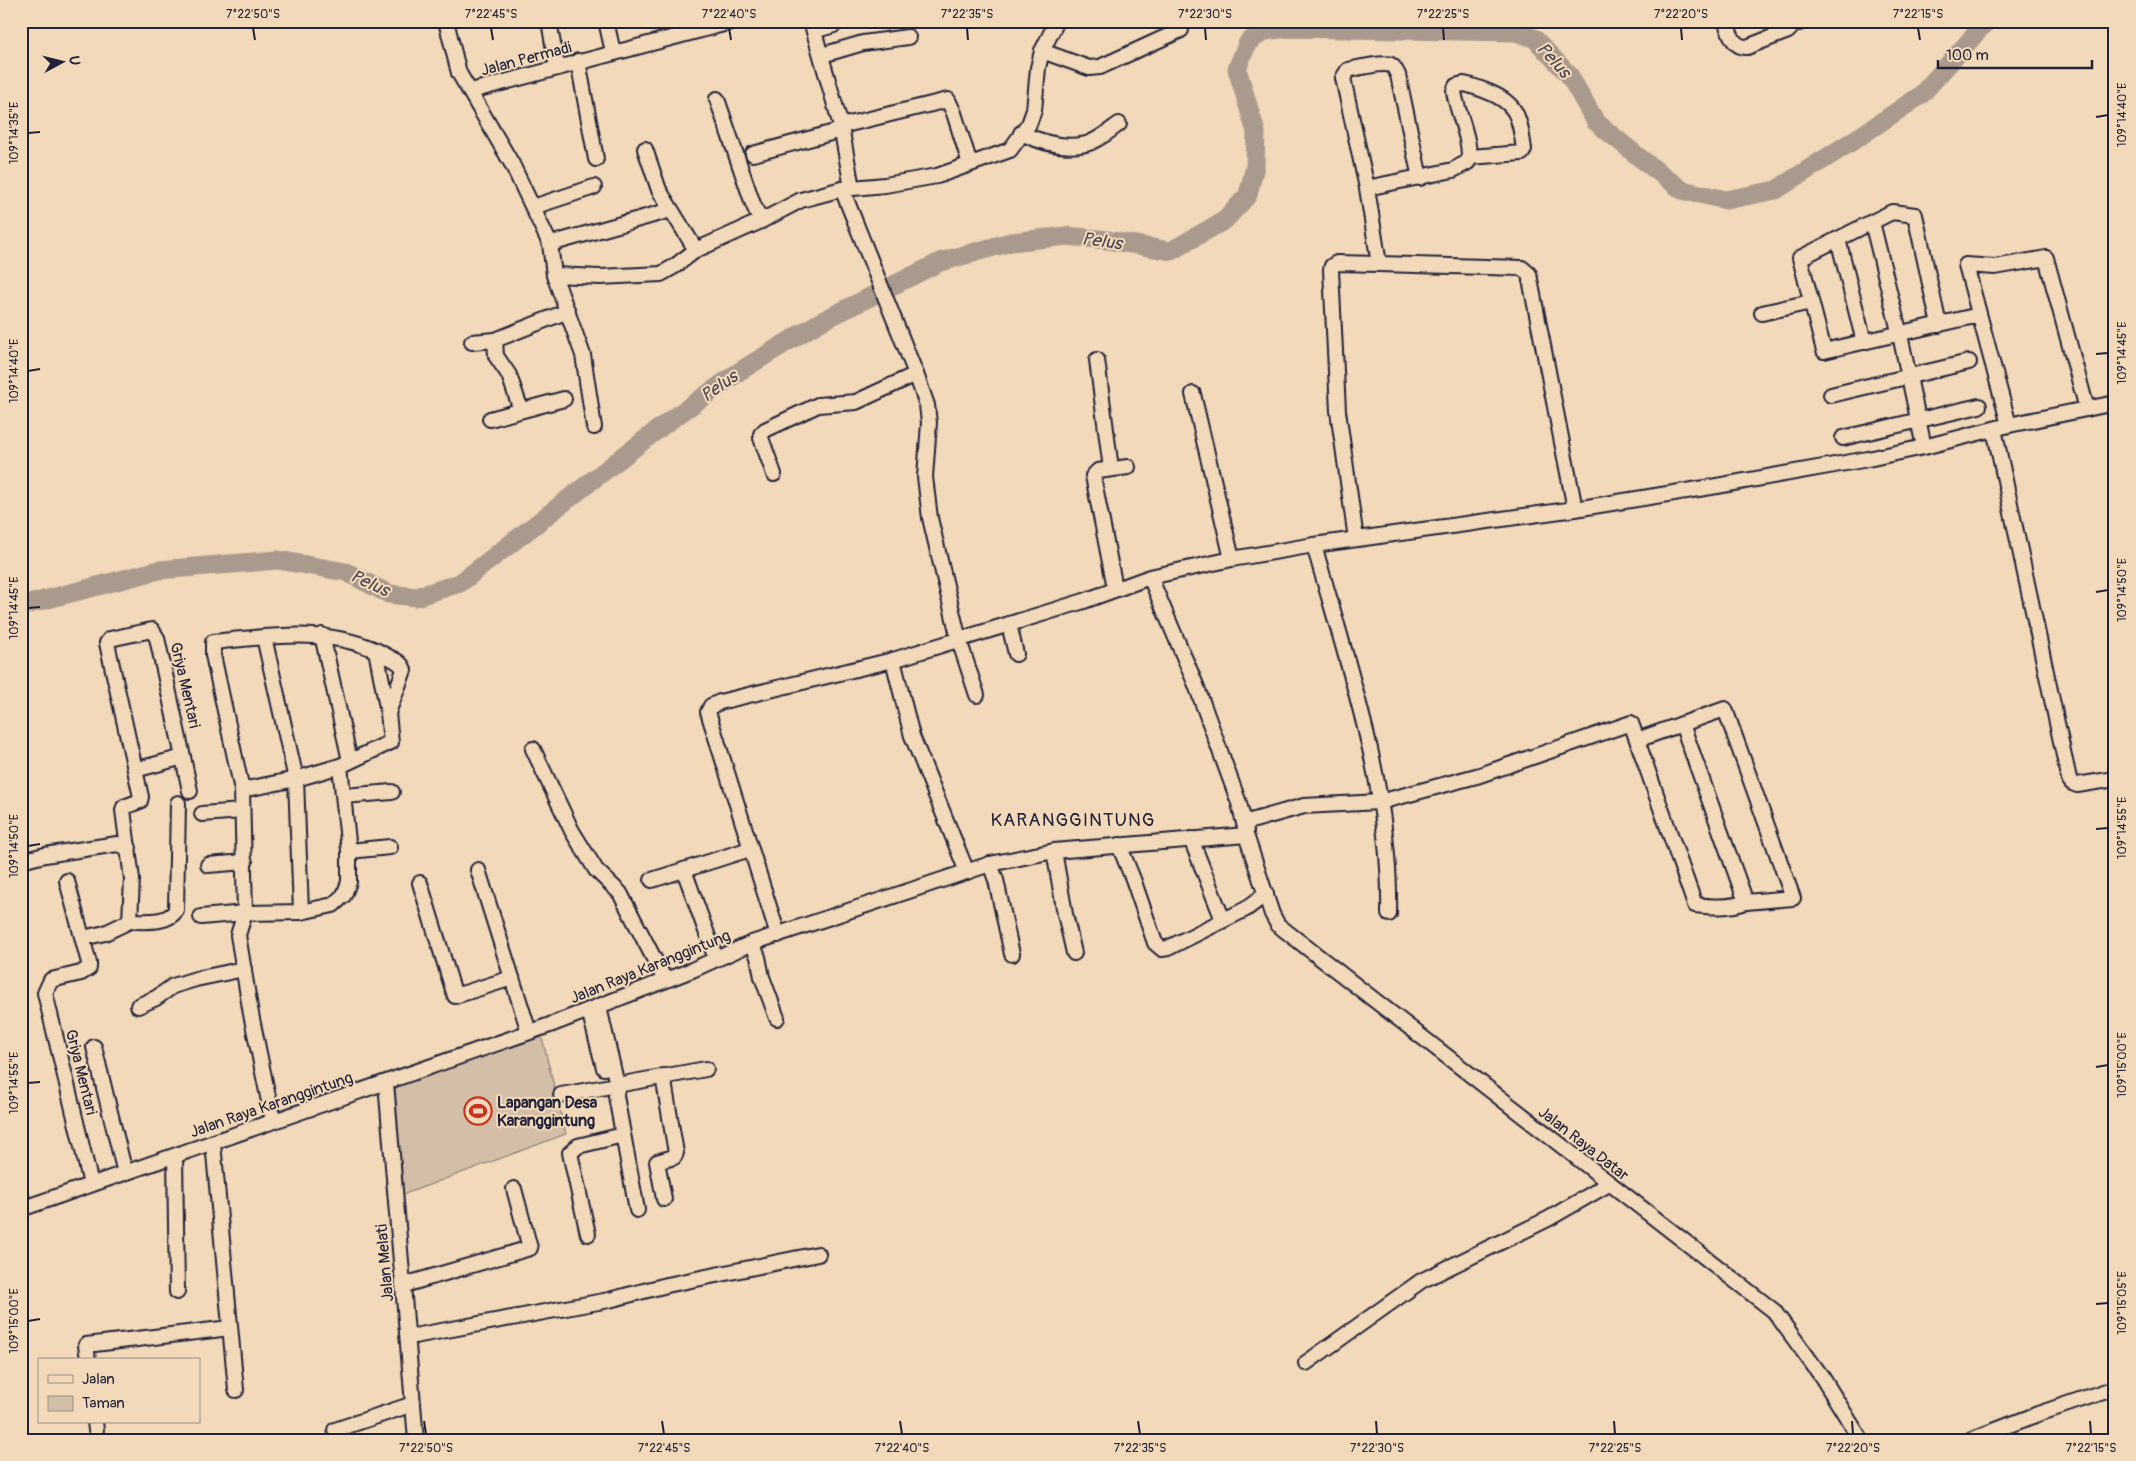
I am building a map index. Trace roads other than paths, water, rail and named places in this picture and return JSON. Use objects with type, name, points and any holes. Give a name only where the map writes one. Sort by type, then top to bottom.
[{"type":"street","points":[[446,21],[456,66],[512,164],[550,244],[554,275],[584,355],[594,427]]},
{"type":"street","points":[[549,21],[557,68]]},
{"type":"street","points":[[606,21],[613,52]]},
{"type":"street","name":"Jalan Permadi","points":[[471,91],[613,52],[687,27],[735,21]]},
{"type":"street","points":[[1725,21],[1736,45],[1741,47],[1747,47],[1788,31],[1788,24],[1804,21]]},
{"type":"street","points":[[554,275],[600,277],[661,274],[675,266],[693,246],[757,211],[847,189],[937,176],[1010,150],[1029,124],[1034,110],[1038,68],[1042,51],[1058,22]]},
{"type":"street","points":[[834,25],[813,26],[841,128],[847,189],[873,268],[892,312],[927,405],[929,423],[925,477],[929,510],[959,640],[977,695]]},
{"type":"street","points":[[1042,51],[1089,68],[1100,68],[1181,30]]},
{"type":"street","points":[[822,55],[863,43],[908,37]]},
{"type":"street","points":[[578,61],[596,159]]},
{"type":"street","points":[[1380,264],[1368,188],[1343,78],[1348,70],[1380,65],[1391,65],[1394,68],[1398,76],[1420,178]]},
{"type":"street","points":[[1368,188],[1453,170],[1466,164],[1470,157],[1454,91],[1456,86],[1463,84],[1500,96],[1512,105],[1521,130],[1524,149],[1522,153],[1470,157]]},
{"type":"street","points":[[717,99],[757,211]]},
{"type":"street","points":[[753,154],[841,128],[948,100],[954,112],[970,164]]},
{"type":"street","points":[[1021,133],[1046,142],[1066,145],[1086,144],[1105,135],[1119,124]]},
{"type":"street","points":[[645,149],[659,190],[693,246]]},
{"type":"street","points":[[533,207],[594,187]]},
{"type":"street","points":[[550,244],[671,210]]},
{"type":"street","points":[[1939,325],[1914,215],[1892,212],[1800,258],[1824,351],[1900,335],[1979,315]]},
{"type":"street","points":[[1872,222],[1900,335],[1924,447]]},
{"type":"street","points":[[1838,239],[1864,342]]},
{"type":"street","points":[[2009,425],[1966,265],[1995,267],[2046,258],[2087,409]]},
{"type":"street","points":[[1356,539],[1338,411],[1331,270],[1332,266],[1337,262],[1522,268],[1529,274],[1575,509]]},
{"type":"street","points":[[1762,313],[1811,302]]},
{"type":"street","points":[[472,342],[496,340],[568,311]]},
{"type":"street","points":[[496,340],[496,356],[509,375],[521,410]]},
{"type":"street","points":[[1097,360],[1111,469]]},
{"type":"street","points":[[1831,395],[1968,362]]},
{"type":"street","points":[[774,474],[761,438],[761,434],[765,430],[818,405],[856,402],[916,374]]},
{"type":"street","points":[[1193,394],[1232,559]]},
{"type":"street","points":[[490,419],[564,399]]},
{"type":"street","points":[[778,935],[708,712],[711,706],[720,702],[893,660],[1084,600],[1150,577],[1232,559],[1314,545],[1575,509],[1727,484],[1924,447],[2009,425],[2115,403]]},
{"type":"street","points":[[1843,438],[1979,406]]},
{"type":"street","points":[[1994,430],[2069,779],[2077,785],[2115,779]]},
{"type":"street","points":[[1115,588],[1093,476],[1098,470],[1128,467]]},
{"type":"street","points":[[1314,545],[1361,714],[1380,802],[1388,848],[1389,914]]},
{"type":"street","points":[[1119,845],[1159,948],[1168,948],[1246,908],[1266,894],[1245,829],[1239,803],[1196,685],[1150,577]]},
{"type":"street","points":[[1009,624],[1016,654]]},
{"type":"street","name":"Griya Mentari","points":[[130,921],[132,879],[123,810],[124,807],[140,801],[107,643],[110,639],[152,630],[155,632],[183,757]]},
{"type":"street","points":[[201,917],[245,913],[301,912],[334,905],[344,895],[349,882],[349,851],[344,796],[345,764],[322,635]]},
{"type":"street","points":[[273,1121],[238,935],[245,913],[242,790],[212,646],[213,642],[264,637],[322,635],[376,650],[401,664],[404,670],[388,713]]},
{"type":"street","points":[[264,637],[296,779],[301,912]]},
{"type":"street","points":[[242,790],[296,779],[345,764],[391,742],[388,713],[376,650]]},
{"type":"street","points":[[893,660],[912,736],[967,872]]},
{"type":"street","points":[[1725,708],[1793,898],[1746,902],[1714,908],[1695,905],[1636,740],[1682,724],[1725,708]]},
{"type":"street","name":"Jalan Raya Karanggintung","points":[[22,1204],[125,1174],[386,1083],[594,1009],[716,959],[752,942],[990,864],[1054,852],[1191,839],[1245,829],[1304,806],[1380,802],[1480,775],[1631,723],[1636,740]]},
{"type":"street","points":[[1682,724],[1746,902]]},
{"type":"street","points":[[533,749],[572,831],[596,870],[620,893],[665,980]]},
{"type":"street","points":[[135,770],[183,757],[190,791]]},
{"type":"street","points":[[344,796],[392,792]]},
{"type":"street","points":[[83,938],[105,933],[130,921],[167,919],[173,916],[176,910],[178,803]]},
{"type":"street","points":[[202,814],[242,811]]},
{"type":"street","points":[[1191,839],[1223,920]]},
{"type":"street","points":[[21,861],[45,855],[117,844],[129,848]]},
{"type":"street","points":[[349,851],[390,847]]},
{"type":"street","points":[[652,880],[750,848]]},
{"type":"street","points":[[1054,852],[1074,953]]},
{"type":"street","points":[[208,866],[244,862]]},
{"type":"street","points":[[990,864],[996,880],[1012,954]]},
{"type":"street","points":[[478,870],[530,1032]]},
{"type":"street","points":[[684,870],[716,959]]},
{"type":"street","name":"Griya Mentari","points":[[67,881],[83,938],[89,968],[81,973],[51,980],[45,993],[91,1184]]},
{"type":"street","points":[[420,883],[455,996],[512,978]]},
{"type":"street","name":"Jalan Raya Datar","points":[[1266,894],[1278,925],[1774,1311],[1822,1377],[1861,1440]]},
{"type":"street","points":[[752,942],[776,1018]]},
{"type":"street","points":[[138,1006],[156,998],[173,986],[244,969]]},
{"type":"street","points":[[594,1009],[614,1089],[637,1210]]},
{"type":"street","points":[[94,1047],[125,1174]]},
{"type":"street","points":[[561,1095],[614,1089],[663,1076],[706,1069]]},
{"type":"street","points":[[663,1076],[676,1153],[674,1157],[657,1162],[664,1199]]},
{"type":"street","name":"Jalan Melati","points":[[386,1083],[409,1337],[416,1440]]},
{"type":"street","points":[[588,1234],[570,1153],[578,1146],[623,1135]]},
{"type":"street","points":[[213,1143],[236,1390]]},
{"type":"street","points":[[175,1156],[177,1292]]},
{"type":"street","points":[[1306,1363],[1421,1281],[1548,1219],[1609,1184]]},
{"type":"street","points":[[404,1285],[530,1248],[514,1189]]},
{"type":"street","points":[[409,1337],[609,1300],[667,1285],[818,1254]]},
{"type":"street","points":[[88,1358],[86,1346],[230,1328]]},
{"type":"street","points":[[1970,1440],[1986,1437],[2115,1388]]},
{"type":"street","points":[[335,1430],[413,1404]]},
{"type":"waterway","name":"Pelus","points":[[21,606],[159,570],[278,560],[346,572],[389,594],[416,597],[460,583],[665,424],[740,371],[820,322],[940,262],[1011,242],[1067,236],[1107,240],[1171,251],[1225,220],[1248,195],[1255,166],[1256,132],[1237,69],[1248,42],[1265,31],[1287,28],[1515,32],[1534,38],[1569,75],[1596,122],[1682,190],[1726,200],[1776,190],[1921,95],[1987,21]]},
{"type":"place","name":"Lapangan Desa Karanggintung","points":[[478,1111]]},
{"type":"district","name":"KARANGGINTUNG","points":[[1073,819]]}]
